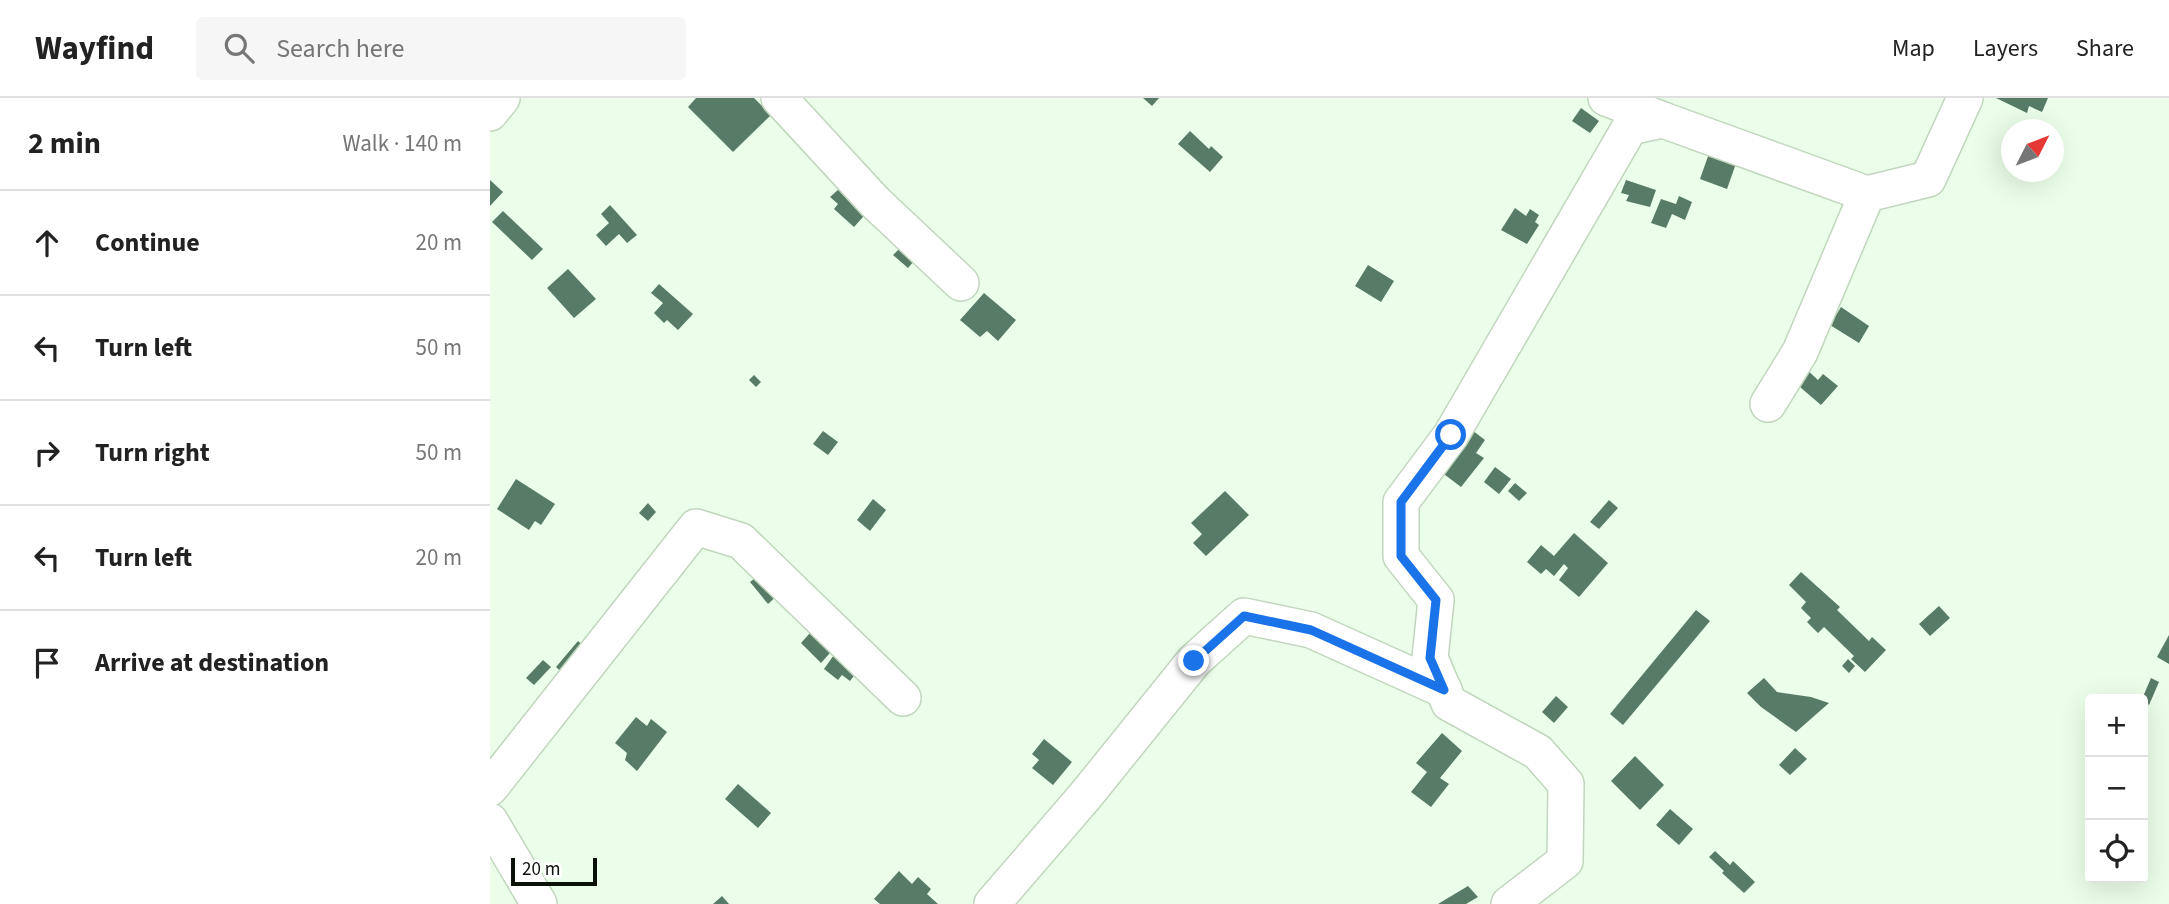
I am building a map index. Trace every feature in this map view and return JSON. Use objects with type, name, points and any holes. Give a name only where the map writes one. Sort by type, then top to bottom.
[{"type":"street","points":[[490,113],[502,98]]},
{"type":"street","points":[[779,98],[875,202],[961,283]]},
{"type":"street","points":[[1606,98],[1867,194],[1928,179],[1965,98]]},
{"type":"street","points":[[1509,904],[1565,861],[1566,784],[1538,752],[1449,703],[1430,658],[1436,600],[1401,556],[1401,502],[1451,435],[1630,127],[1663,120]]},
{"type":"street","points":[[1768,404],[1800,352],[1867,194]]},
{"type":"street","points":[[490,788],[696,527],[741,541],[903,698]]},
{"type":"street","points":[[992,904],[1086,795],[1194,661],[1244,616],[1311,630],[1444,690]]},
{"type":"street","points":[[490,821],[540,904]]},
{"type":"building","points":[[696,98],[754,98],[771,115],[733,152],[688,107]]},
{"type":"building","points":[[1143,98],[1159,98],[1152,106]]},
{"type":"building","points":[[1996,98],[2048,98],[2042,112],[2029,106],[2027,113]]},
{"type":"building","points":[[1581,108],[1599,121],[1590,133],[1572,121]]},
{"type":"building","points":[[1190,131],[1209,149],[1211,146],[1223,157],[1210,172],[1178,144]]},
{"type":"building","points":[[1712,145],[1739,155],[1727,189],[1700,179]]},
{"type":"building","points":[[490,180],[503,192],[490,206]]},
{"type":"building","points":[[1626,180],[1656,190],[1650,207],[1626,201],[1629,195],[1621,193]]},
{"type":"building","points":[[839,189],[854,203],[871,208],[854,227],[834,209],[838,204],[830,197]]},
{"type":"building","points":[[1679,196],[1692,202],[1685,220],[1672,214],[1666,228],[1651,223],[1661,199],[1676,204]]},
{"type":"building","points":[[610,205],[637,235],[627,243],[619,234],[606,246],[596,235],[609,223],[601,214]]},
{"type":"building","points":[[1515,208],[1526,216],[1530,209],[1539,215],[1535,222],[1539,225],[1527,244],[1501,230]]},
{"type":"building","points":[[503,211],[543,249],[532,260],[492,222]]},
{"type":"building","points":[[896,233],[920,254],[908,268],[893,255],[899,249],[890,240]]},
{"type":"building","points":[[1368,265],[1394,281],[1381,302],[1355,286]]},
{"type":"building","points":[[568,269],[596,299],[574,318],[547,288]]},
{"type":"building","points":[[659,284],[693,314],[678,330],[667,320],[664,323],[654,313],[663,303],[651,293]]},
{"type":"building","points":[[984,293],[1016,320],[998,341],[987,331],[980,337],[960,320]]},
{"type":"building","points":[[1841,307],[1869,326],[1859,343],[1830,325]]},
{"type":"building","points":[[1804,367],[1818,380],[1823,374],[1838,386],[1821,405],[1793,381]]},
{"type":"building","points":[[754,375],[761,382],[756,387],[749,380]]},
{"type":"building","points":[[1464,424],[1485,440],[1476,453],[1484,458],[1461,487],[1432,465]]},
{"type":"building","points":[[823,431],[838,442],[828,455],[813,444]]},
{"type":"building","points":[[1495,467],[1511,479],[1499,494],[1484,482]]},
{"type":"building","points":[[516,479],[555,504],[541,525],[535,521],[529,530],[497,509]]},
{"type":"building","points":[[1515,483],[1527,493],[1519,501],[1508,491]]},
{"type":"building","points":[[1225,491],[1249,515],[1206,556],[1193,543],[1202,534],[1191,523]]},
{"type":"building","points":[[873,499],[886,510],[870,531],[857,520]]},
{"type":"building","points":[[1609,500],[1618,508],[1599,529],[1590,522]]},
{"type":"building","points":[[648,503],[656,512],[648,521],[639,513]]},
{"type":"building","points":[[1574,533],[1608,563],[1579,597],[1559,580],[1568,568],[1564,564],[1554,576],[1546,569],[1541,574],[1527,562],[1541,545],[1554,556]]},
{"type":"building","points":[[764,571],[781,592],[768,604],[750,582]]},
{"type":"building","points":[[1801,572],[1840,607],[1837,610],[1869,641],[1872,637],[1886,650],[1865,672],[1851,659],[1854,656],[1824,627],[1818,633],[1807,622],[1811,618],[1801,608],[1806,602],[1789,585]]},
{"type":"building","points":[[1939,606],[1950,618],[1930,636],[1919,624]]},
{"type":"building","points":[[1696,610],[1710,621],[1623,725],[1610,714]]},
{"type":"building","points":[[817,625],[837,645],[821,663],[801,643]]},
{"type":"building","points":[[2169,635],[2169,664],[2157,657]]},
{"type":"building","points":[[578,641],[589,651],[567,677],[556,667]]},
{"type":"building","points":[[836,652],[859,669],[850,681],[842,675],[838,680],[824,669]]},
{"type":"building","points":[[1848,659],[1855,666],[1849,673],[1842,666]]},
{"type":"building","points":[[543,660],[551,667],[534,685],[526,678]]},
{"type":"building","points":[[1764,678],[1777,692],[1811,697],[1829,703],[1796,732],[1761,707],[1747,693]]},
{"type":"building","points":[[2151,678],[2159,682],[2149,705],[2148,694],[2144,694]]},
{"type":"building","points":[[1556,696],[1568,707],[1554,723],[1542,712]]},
{"type":"building","points":[[636,717],[647,726],[651,719],[667,732],[637,771],[625,760],[627,753],[615,743]]},
{"type":"building","points":[[1442,733],[1462,751],[1440,778],[1449,784],[1431,807],[1411,792],[1427,772],[1416,763]]},
{"type":"building","points":[[1044,739],[1072,762],[1053,785],[1032,768],[1039,760],[1032,754]]},
{"type":"building","points":[[1795,748],[1807,759],[1790,775],[1779,765]]},
{"type":"building","points":[[1635,756],[1664,785],[1640,810],[1611,781]]},
{"type":"building","points":[[738,784],[771,813],[758,828],[725,799]]},
{"type":"building","points":[[1670,809],[1693,829],[1679,845],[1656,825]]},
{"type":"building","points":[[1715,851],[1730,865],[1733,861],[1755,882],[1744,893],[1709,857]]},
{"type":"building","points":[[899,871],[912,884],[918,877],[931,889],[927,894],[938,904],[880,904],[874,899]]},
{"type":"building","points":[[1468,886],[1478,897],[1466,904],[1438,904]]},
{"type":"building","points":[[722,896],[729,904],[713,904]]},
{"type":"route","points":[[1194,661],[1244,616],[1311,630],[1444,690],[1430,658],[1436,600],[1401,556],[1401,502],[1451,435]]}]
